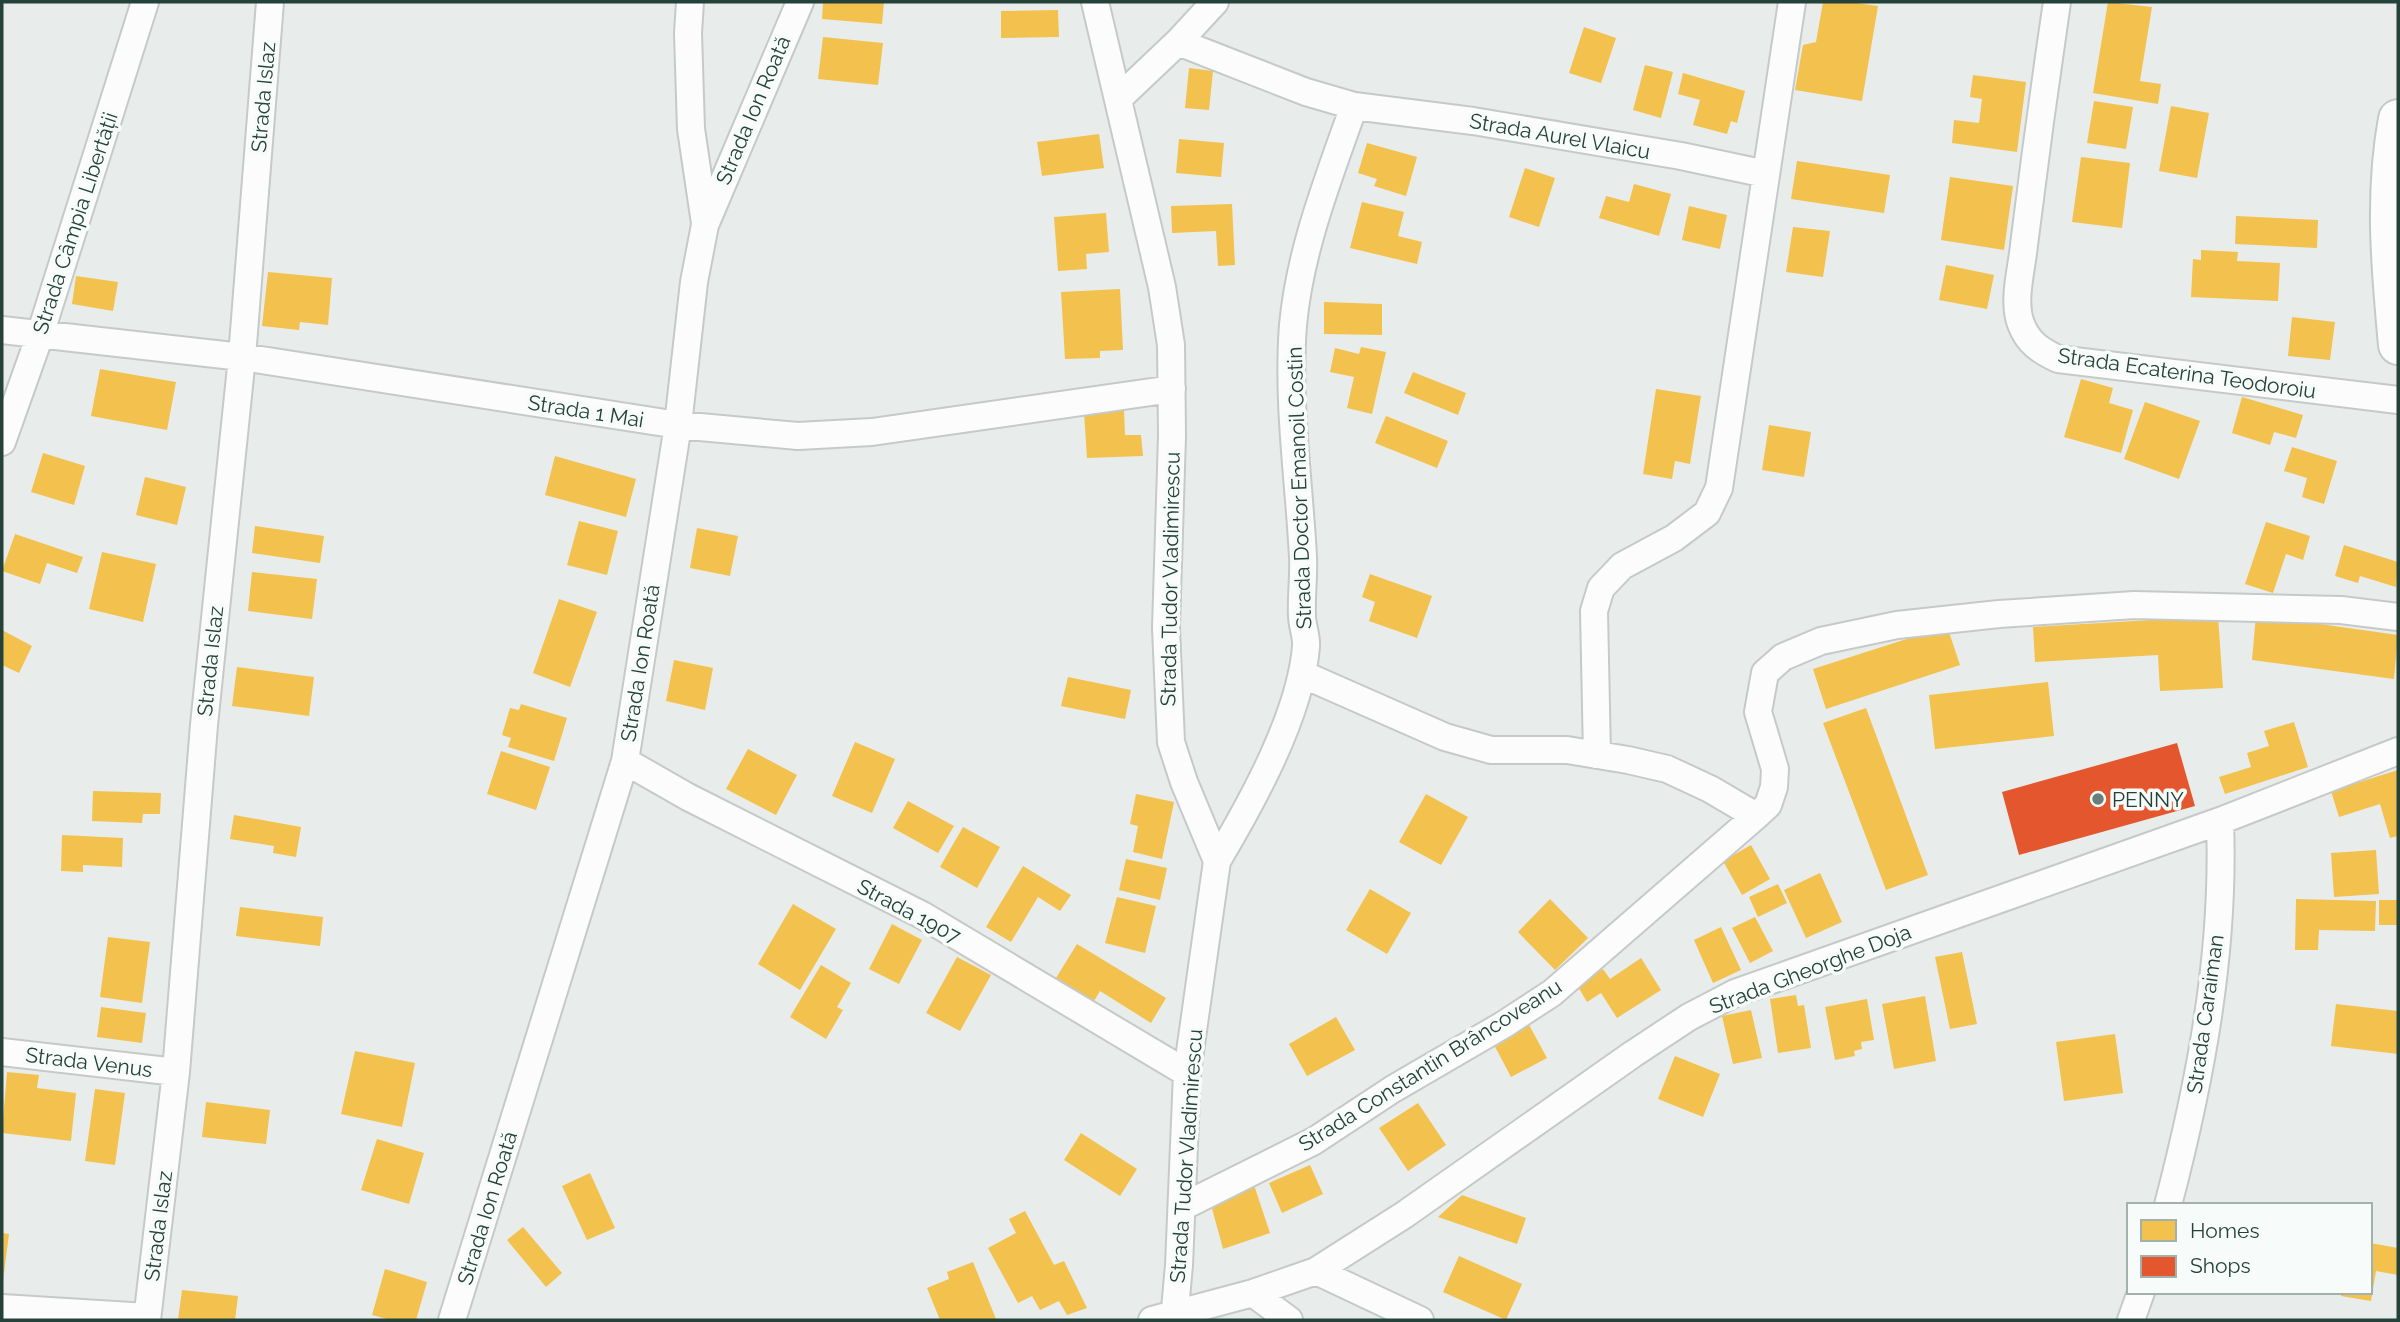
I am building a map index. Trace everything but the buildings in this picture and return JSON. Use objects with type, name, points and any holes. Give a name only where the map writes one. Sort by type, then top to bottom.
[{"type":"main road","points":[[2398,126],[2388,206],[2390,265],[2398,345]]},
{"type":"street","name":"Strada Câmpia Libertății","points":[[2,442],[40,335],[145,2]]},
{"type":"street","name":"Strada Islaz","points":[[147,1319],[176,1072],[204,724],[242,357],[270,2]]},
{"type":"street","points":[[690,2],[688,33],[691,129],[705,225]]},
{"type":"street","name":"Strada Ion Roată","points":[[452,1320],[625,761],[678,425],[694,282],[705,225],[800,2]]},
{"type":"street","name":"Strada Tudor Vladimirescu","points":[[1095,2],[1162,287],[1171,345],[1166,628],[1169,730],[1184,782],[1217,860],[1187,1073],[1182,1207],[1167,1318]]},
{"type":"street","points":[[1119,98],[1178,42],[1215,2]]},
{"type":"street","points":[[1597,755],[1594,611],[1601,588],[1622,566],[1674,538],[1707,513],[1719,488],[1792,2]]},
{"type":"street","name":"Strada Ecaterina Teodoroiu","points":[[2057,2],[2018,300],[2020,323],[2031,342],[2041,351],[2059,359],[2398,400]]},
{"type":"street","name":"Strada Aurel Vlaicu","points":[[1178,42],[1295,88],[1354,106],[1428,114],[1578,138],[1766,174]]},
{"type":"street","name":"Strada Doctor Emanoil Costin","points":[[1217,860],[1267,771],[1302,674],[1307,644],[1301,617],[1304,585],[1294,409],[1293,325],[1308,244],[1354,106]]},
{"type":"street","name":"Strada 1 Mai","points":[[2,330],[242,357],[678,425],[798,436],[872,432],[1171,389]]},
{"type":"street","name":"Strada Constantin Brâncoveanu","points":[[1182,1207],[1314,1141],[1392,1089],[1503,1025],[1552,993],[1756,816],[1768,805],[1774,787],[1775,769],[1758,712],[1765,673],[1783,657],[1821,640],[1897,625],[1999,614],[2134,605],[2341,610],[2398,617]]},
{"type":"street","points":[[1302,674],[1445,737],[1491,750],[1567,750],[1667,769],[1710,789],[1756,816]]},
{"type":"street","name":"Strada Gheorghe Doja","points":[[1167,1318],[1316,1271],[1425,1200],[1633,1054],[1689,1017],[1724,999],[2220,821],[2398,751]]},
{"type":"street","name":"Strada 1907","points":[[625,761],[688,797],[922,915],[1187,1073]]},
{"type":"street","name":"Strada Caraiman","points":[[2168,1203],[2190,1113],[2209,1013],[2221,883],[2220,821]]},
{"type":"street","name":"Strada Venus","points":[[2,1052],[176,1072]]},
{"type":"street","points":[[1316,1271],[1420,1320]]},
{"type":"street","points":[[1253,1293],[1289,1320]]},
{"type":"street","points":[[2131,1320],[2140,1294]]},
{"type":"street","points":[[2,1308],[147,1319]]},
{"type":"place","name":"PENNY","points":[[2098,799]]}]
